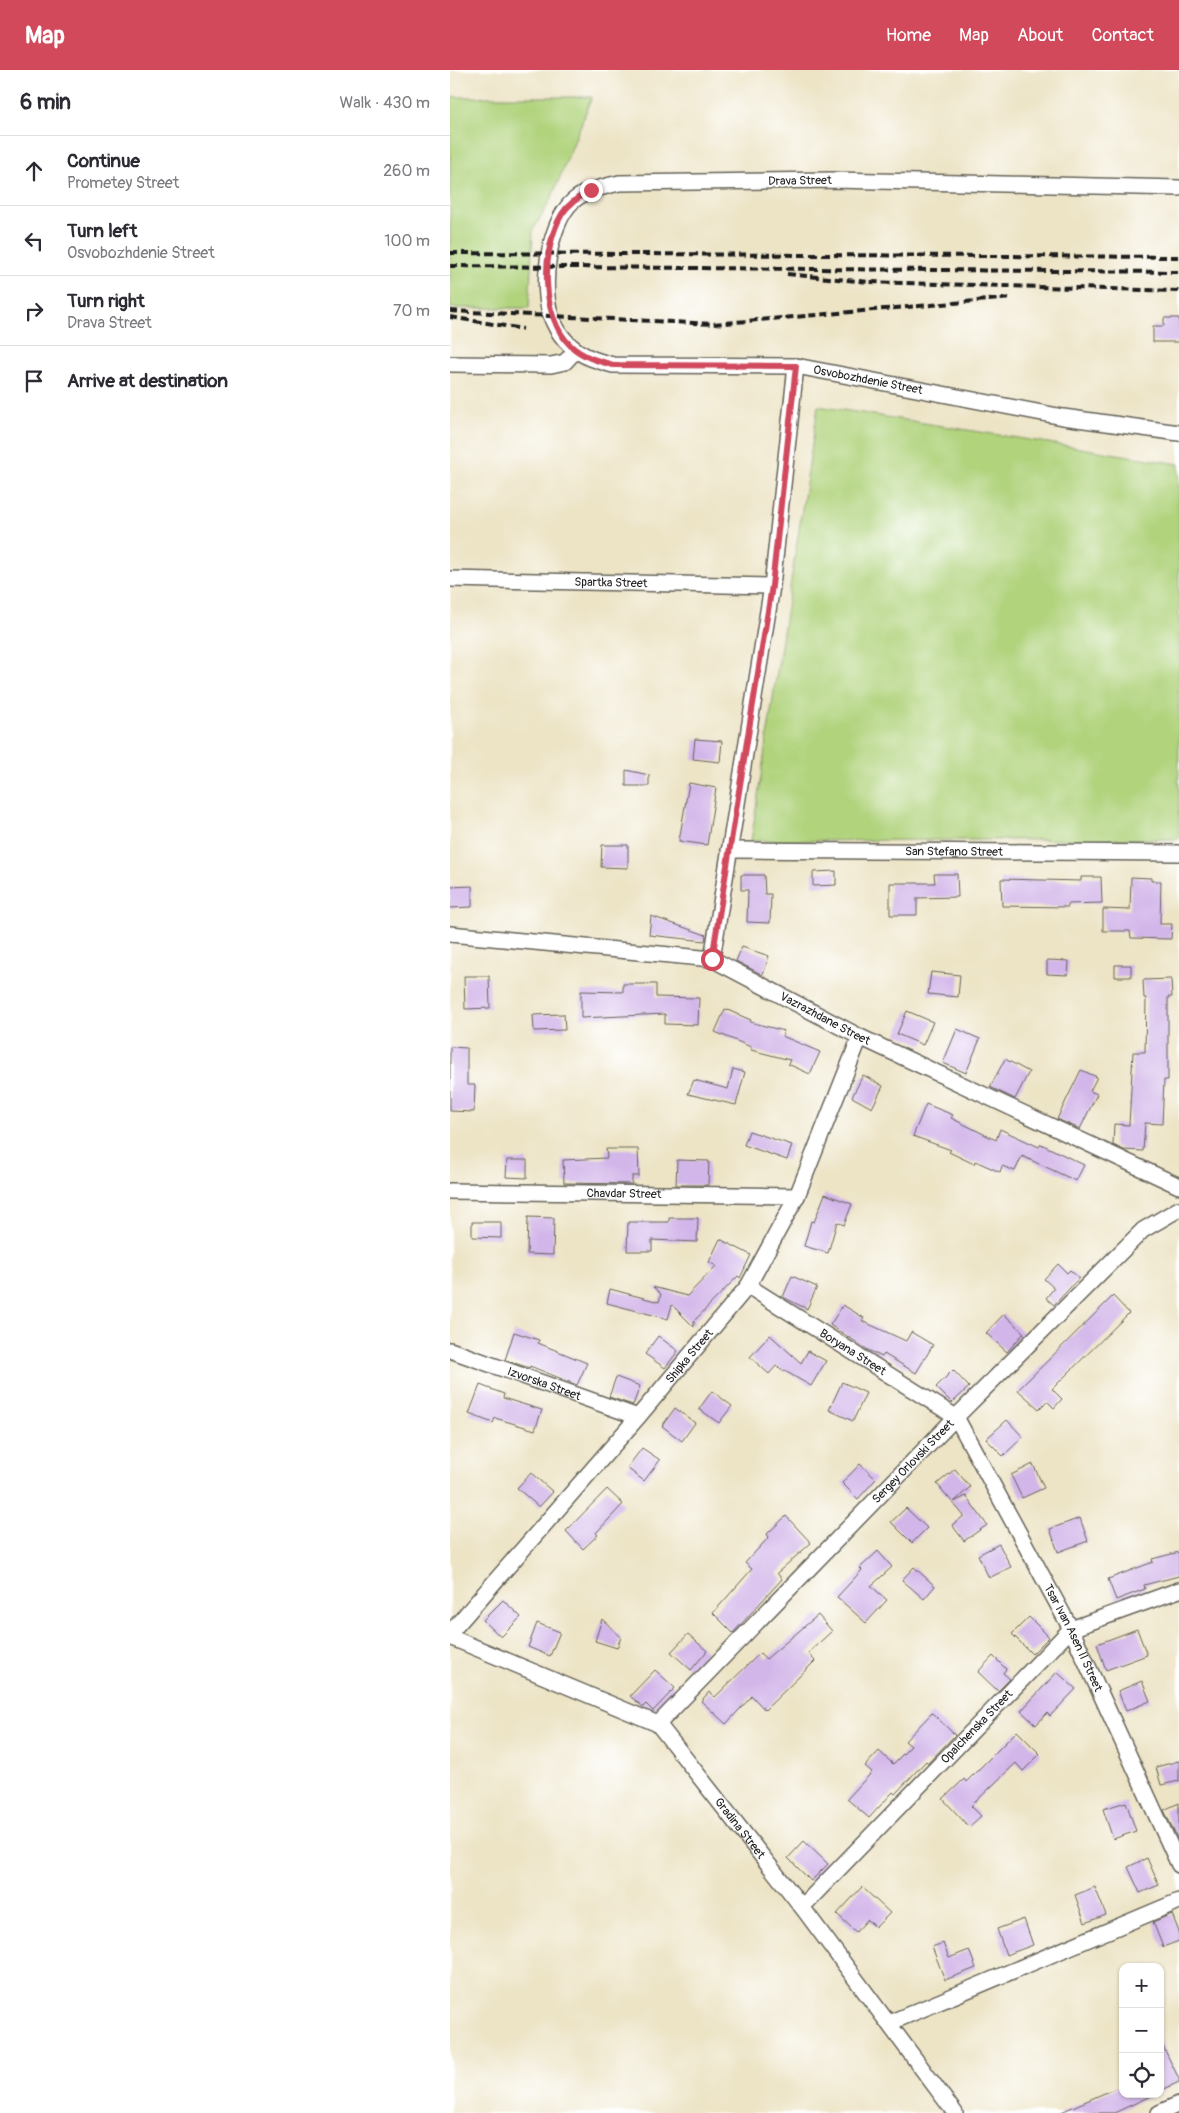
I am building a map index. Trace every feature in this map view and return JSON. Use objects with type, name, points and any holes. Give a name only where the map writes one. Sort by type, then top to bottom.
[{"type":"street","name":"Drava Street","points":[[564,338],[552,321],[547,295],[553,234],[562,213],[573,201],[591,190],[619,183],[835,180],[1179,188]]},
{"type":"street","name":"Osvobozhdenie Street","points":[[564,338],[576,350],[589,358],[613,365],[796,366],[1063,418],[1179,433]]},
{"type":"street","points":[[450,364],[551,365],[565,362],[576,350]]},
{"type":"street","points":[[712,959],[772,586],[796,366]]},
{"type":"street","name":"Spartka Street","points":[[450,579],[772,586]]},
{"type":"street","name":"San Stefano Street","points":[[729,850],[1179,853]]},
{"type":"street","name":"Vazrazhdane Street","points":[[450,934],[712,959],[860,1037],[1179,1186]]},
{"type":"street","name":"Shipka Street","points":[[450,1635],[748,1286],[797,1196],[860,1037]]},
{"type":"street","name":"Chavdar Street","points":[[450,1191],[797,1196]]},
{"type":"street","name":"Sergey Orlovski Street","points":[[658,1724],[956,1417],[1143,1230],[1179,1209]]},
{"type":"street","name":"Boryana Street","points":[[748,1286],[956,1417]]},
{"type":"street","name":"Izvorska Street","points":[[450,1350],[638,1417]]},
{"type":"street","name":"Tsar Ivan Asen II Street","points":[[956,1417],[1071,1629],[1179,1865]]},
{"type":"street","name":"Opalchenska Street","points":[[802,1906],[1071,1629],[1179,1590]]},
{"type":"street","name":"Gradina Street","points":[[450,1635],[658,1724],[802,1906],[955,2113]]},
{"type":"street","points":[[888,2023],[1179,1901]]},
{"type":"street","points":[[1158,2113],[1179,2104]]},
{"type":"green space","points":[[450,97],[592,97],[552,197],[533,230],[529,308],[450,308]]},
{"type":"green space","points":[[818,406],[1179,464],[1179,839],[751,841]]},
{"type":"building","points":[[1164,318],[1179,318],[1179,342],[1153,342],[1153,326],[1164,326]]},
{"type":"building","points":[[695,739],[722,741],[720,762],[693,759]]},
{"type":"building","points":[[626,770],[649,775],[649,786],[626,786]]},
{"type":"building","points":[[689,783],[716,788],[707,845],[679,841]]},
{"type":"building","points":[[602,845],[628,845],[628,868],[601,867]]},
{"type":"building","points":[[836,871],[836,885],[813,886],[813,872]]},
{"type":"building","points":[[934,874],[957,874],[958,897],[917,898],[917,915],[890,915],[890,883],[935,883]]},
{"type":"building","points":[[741,875],[764,875],[765,894],[771,894],[770,923],[747,922],[748,890],[741,890]]},
{"type":"building","points":[[1081,877],[1101,877],[1102,903],[1068,904],[1068,907],[1002,906],[1001,879],[1081,881]]},
{"type":"building","points":[[1131,877],[1151,878],[1151,881],[1161,881],[1160,924],[1172,924],[1171,939],[1131,938],[1130,931],[1103,931],[1103,909],[1130,910]]},
{"type":"building","points":[[472,886],[472,907],[450,908],[450,887]]},
{"type":"building","points":[[651,916],[706,935],[705,941],[649,935]]},
{"type":"building","points":[[742,947],[769,956],[763,975],[736,961]]},
{"type":"building","points":[[1047,960],[1069,961],[1068,975],[1047,974]]},
{"type":"building","points":[[1115,965],[1131,965],[1131,977],[1115,977]]},
{"type":"building","points":[[931,972],[960,975],[958,997],[928,994]]},
{"type":"building","points":[[464,976],[489,976],[490,1008],[465,1009]]},
{"type":"building","points":[[1171,979],[1172,997],[1168,997],[1168,1080],[1164,1080],[1162,1124],[1145,1123],[1143,1151],[1124,1150],[1113,1145],[1114,1124],[1129,1125],[1133,1052],[1145,1052],[1146,998],[1144,998],[1143,980]]},
{"type":"building","points":[[623,984],[656,984],[656,997],[699,998],[698,1025],[665,1024],[665,1014],[581,1018],[581,991],[623,992]]},
{"type":"building","points":[[725,1009],[751,1020],[750,1022],[784,1031],[782,1036],[820,1052],[810,1074],[788,1064],[790,1060],[751,1050],[751,1047],[715,1032]]},
{"type":"building","points":[[907,1011],[933,1022],[923,1045],[897,1034]]},
{"type":"building","points":[[564,1014],[565,1030],[534,1031],[533,1015]]},
{"type":"building","points":[[957,1029],[980,1039],[966,1073],[943,1063]]},
{"type":"building","points":[[450,1047],[467,1048],[467,1085],[475,1085],[474,1112],[450,1111]]},
{"type":"building","points":[[1005,1059],[1029,1072],[1015,1099],[990,1087]]},
{"type":"building","points":[[733,1069],[745,1072],[736,1105],[688,1094],[694,1080],[728,1089]]},
{"type":"building","points":[[1081,1070],[1097,1077],[1090,1091],[1097,1094],[1080,1129],[1057,1119]]},
{"type":"building","points":[[863,1075],[883,1086],[872,1108],[852,1097]]},
{"type":"building","points":[[926,1104],[953,1115],[951,1118],[996,1140],[1000,1129],[1039,1147],[1041,1144],[1084,1165],[1076,1181],[1022,1156],[1015,1171],[1002,1166],[1000,1172],[975,1161],[974,1164],[949,1152],[951,1150],[913,1136]]},
{"type":"building","points":[[749,1131],[792,1145],[787,1160],[744,1145]]},
{"type":"building","points":[[606,1149],[638,1149],[639,1176],[632,1176],[632,1184],[564,1183],[563,1160],[607,1158]]},
{"type":"building","points":[[507,1160],[527,1160],[527,1178],[506,1177]]},
{"type":"building","points":[[677,1160],[709,1161],[708,1185],[676,1185]]},
{"type":"building","points":[[825,1194],[852,1204],[844,1225],[837,1222],[828,1253],[804,1246],[811,1221],[814,1222]]},
{"type":"building","points":[[528,1217],[554,1218],[553,1255],[527,1254]]},
{"type":"building","points":[[669,1218],[698,1218],[697,1242],[652,1240],[652,1251],[627,1251],[628,1222],[669,1222]]},
{"type":"building","points":[[472,1222],[501,1222],[501,1238],[472,1237]]},
{"type":"building","points":[[720,1239],[751,1255],[740,1278],[738,1276],[694,1321],[694,1327],[672,1305],[668,1319],[607,1303],[610,1289],[659,1302],[661,1294],[653,1287],[687,1296],[716,1266],[709,1262]]},
{"type":"building","points":[[1058,1264],[1067,1273],[1070,1270],[1079,1278],[1054,1305],[1046,1298],[1054,1288],[1044,1279]]},
{"type":"building","points":[[792,1276],[817,1287],[807,1309],[783,1297]]},
{"type":"building","points":[[1113,1296],[1129,1313],[1052,1389],[1062,1399],[1054,1408],[1047,1401],[1039,1409],[1018,1390]]},
{"type":"building","points":[[843,1305],[864,1318],[862,1321],[906,1341],[911,1332],[933,1345],[916,1373],[884,1354],[882,1357],[868,1350],[830,1325]]},
{"type":"building","points":[[1004,1314],[1024,1333],[1007,1352],[986,1333]]},
{"type":"building","points":[[514,1332],[539,1340],[538,1343],[587,1363],[577,1385],[530,1366],[530,1368],[505,1360]]},
{"type":"building","points":[[770,1335],[801,1363],[808,1351],[826,1361],[811,1386],[776,1366],[769,1374],[750,1357]]},
{"type":"building","points":[[658,1336],[678,1351],[665,1368],[645,1354]]},
{"type":"building","points":[[953,1370],[969,1387],[952,1403],[936,1387]]},
{"type":"building","points":[[616,1377],[640,1386],[633,1405],[609,1397]]},
{"type":"building","points":[[842,1382],[866,1393],[853,1421],[829,1410]]},
{"type":"building","points":[[480,1385],[504,1394],[503,1398],[542,1410],[535,1430],[495,1418],[493,1423],[469,1414]]},
{"type":"building","points":[[712,1391],[732,1406],[719,1423],[699,1409]]},
{"type":"building","points":[[675,1408],[695,1423],[682,1441],[662,1426]]},
{"type":"building","points":[[1007,1420],[1023,1437],[1003,1456],[986,1439]]},
{"type":"building","points":[[642,1448],[660,1460],[644,1481],[627,1468]]},
{"type":"building","points":[[860,1464],[876,1479],[858,1499],[842,1483]]},
{"type":"building","points":[[1033,1464],[1044,1488],[1022,1498],[1011,1475]]},
{"type":"building","points":[[955,1469],[970,1487],[954,1502],[966,1496],[987,1525],[964,1541],[952,1525],[964,1516],[937,1484]]},
{"type":"building","points":[[531,1473],[553,1492],[539,1507],[517,1488]]},
{"type":"building","points":[[607,1489],[623,1504],[596,1533],[598,1535],[583,1549],[566,1531]]},
{"type":"building","points":[[906,1508],[927,1528],[912,1543],[891,1522]]},
{"type":"building","points":[[786,1516],[811,1543],[777,1573],[782,1579],[733,1633],[713,1613],[752,1569],[745,1563],[769,1537],[767,1534]]},
{"type":"building","points":[[1080,1518],[1088,1541],[1058,1552],[1050,1529]]},
{"type":"building","points":[[999,1544],[1011,1567],[989,1578],[978,1555]]},
{"type":"building","points":[[878,1551],[892,1567],[871,1586],[887,1600],[866,1623],[837,1597],[862,1570],[860,1568]]},
{"type":"building","points":[[1179,1552],[1179,1576],[1144,1585],[1145,1589],[1116,1600],[1108,1579],[1153,1562],[1152,1559]]},
{"type":"building","points":[[914,1567],[935,1586],[924,1599],[902,1580]]},
{"type":"building","points":[[503,1600],[521,1617],[501,1637],[483,1620]]},
{"type":"building","points":[[818,1615],[832,1631],[808,1653],[815,1661],[765,1710],[752,1696],[726,1724],[701,1701],[709,1692],[715,1697],[760,1653],[766,1659]]},
{"type":"building","points":[[1029,1617],[1049,1637],[1032,1654],[1012,1634]]},
{"type":"building","points":[[602,1619],[621,1637],[617,1648],[595,1641]]},
{"type":"building","points":[[537,1623],[560,1632],[550,1656],[528,1647]]},
{"type":"building","points":[[1137,1629],[1147,1655],[1106,1670],[1097,1644]]},
{"type":"building","points":[[688,1634],[707,1651],[691,1670],[671,1652]]},
{"type":"building","points":[[993,1656],[1006,1669],[1003,1673],[1010,1679],[998,1691],[978,1672]]},
{"type":"building","points":[[655,1670],[675,1688],[653,1711],[646,1704],[643,1707],[630,1696]]},
{"type":"building","points":[[1057,1672],[1076,1689],[1050,1716],[1047,1713],[1036,1725],[1021,1711]]},
{"type":"building","points":[[1142,1681],[1150,1701],[1126,1711],[1118,1691]]},
{"type":"building","points":[[932,1713],[955,1735],[928,1763],[926,1761],[895,1794],[893,1792],[869,1818],[847,1799],[872,1772],[865,1766],[879,1751],[893,1764],[911,1746],[905,1741]]},
{"type":"building","points":[[1017,1731],[1040,1754],[1023,1771],[1016,1763],[971,1806],[981,1816],[969,1827],[943,1799],[964,1779],[966,1782]]},
{"type":"building","points":[[1179,1761],[1179,1781],[1161,1785],[1156,1767]]},
{"type":"building","points":[[1126,1802],[1136,1831],[1113,1839],[1103,1809]]},
{"type":"building","points":[[1179,1803],[1179,1842],[1164,1810]]},
{"type":"building","points":[[804,1841],[828,1864],[811,1881],[788,1858]]},
{"type":"building","points":[[1147,1858],[1159,1885],[1140,1893],[1128,1867]]},
{"type":"building","points":[[862,1887],[890,1913],[876,1927],[867,1920],[856,1932],[837,1914]]},
{"type":"building","points":[[1095,1887],[1106,1915],[1085,1923],[1075,1895]]},
{"type":"building","points":[[1172,1914],[1179,1932],[1179,1941],[1163,1947],[1153,1922]]},
{"type":"building","points":[[1024,1919],[1033,1945],[1006,1955],[997,1929]]},
{"type":"building","points":[[943,1943],[949,1958],[969,1950],[976,1968],[945,1980],[932,1947]]},
{"type":"building","points":[[1164,2048],[1179,2079],[1179,2082],[1164,2089]]},
{"type":"building","points":[[1119,2087],[1119,2098],[1146,2098],[1114,2113],[1059,2113]]},
{"type":"railway","points":[[450,253],[1179,257]]},
{"type":"railway","points":[[450,266],[1179,272]]},
{"type":"railway","points":[[787,274],[868,282],[1179,291]]},
{"type":"railway","points":[[450,311],[713,324],[1011,298]]},
{"type":"railway","points":[[450,317],[523,329]]},
{"type":"route","points":[[591,190],[573,201],[562,213],[553,234],[548,267],[547,295],[552,321],[572,347],[589,358],[613,365],[796,366],[772,586],[712,959]]}]
